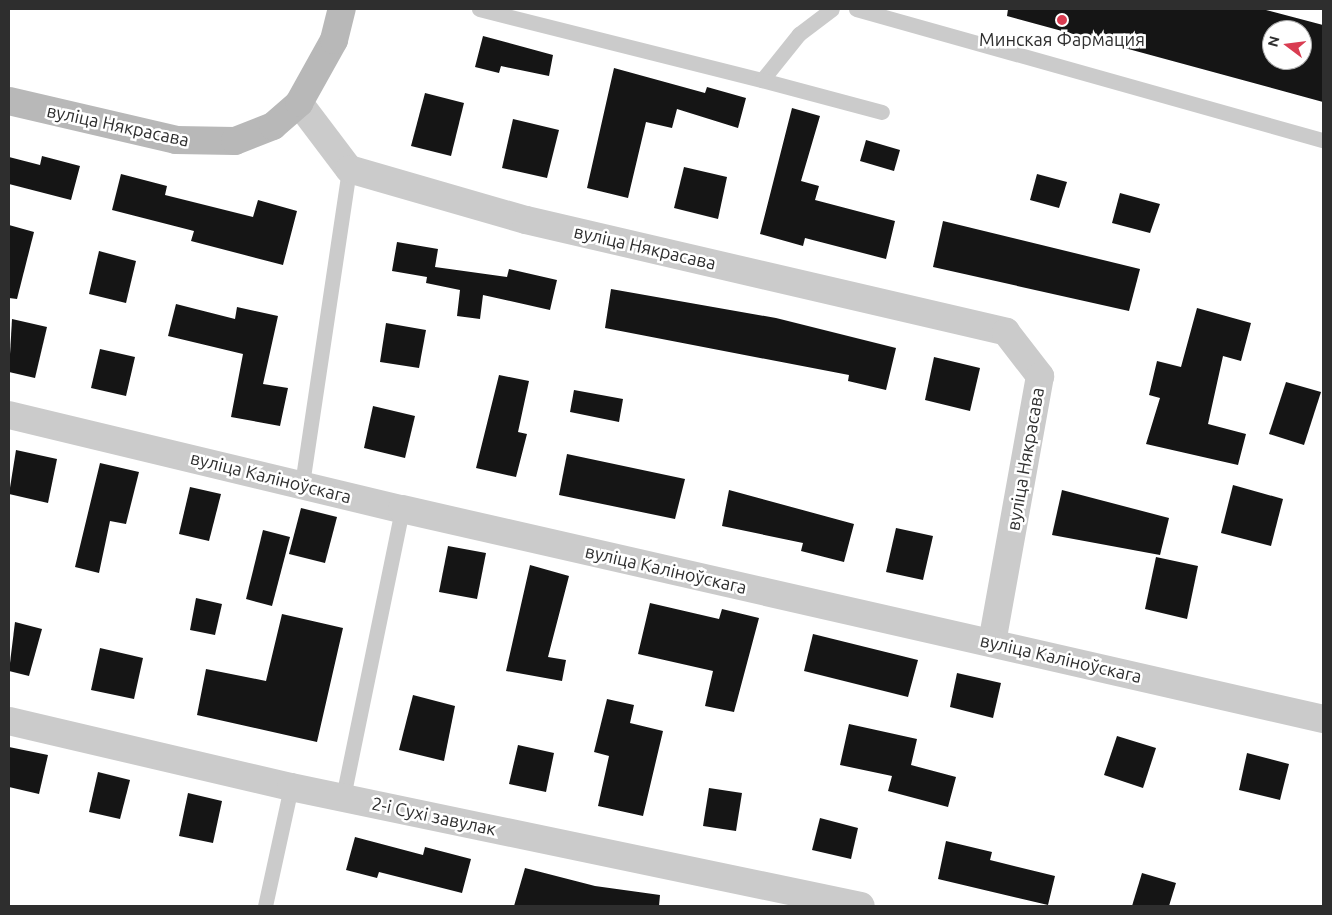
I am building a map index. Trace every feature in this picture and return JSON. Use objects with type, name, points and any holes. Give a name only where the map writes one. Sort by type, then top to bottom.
[{"type":"street","name":"вуліца Някрасава","points":[[9,101],[127,131],[217,143],[236,141],[273,126],[299,103],[334,40],[342,9]]},
{"type":"street","points":[[299,103],[349,169]]},
{"type":"street","name":"вуліца Някрасава","points":[[349,169],[526,220],[1006,332],[1040,376],[992,642]]},
{"type":"street","name":"вуліца Каліноўскага","points":[[9,415],[402,509],[1323,719]]},
{"type":"street","name":"2-і Сухі завулак","points":[[9,721],[291,787],[861,906]]},
{"type":"lane","points":[[479,9],[882,112]]},
{"type":"lane","points":[[762,80],[799,34],[832,9]]},
{"type":"lane","points":[[856,9],[1323,140]]},
{"type":"lane","points":[[302,484],[349,169]]},
{"type":"lane","points":[[344,797],[402,509]]},
{"type":"lane","points":[[265,906],[291,787]]},
{"type":"building","points":[[1008,9],[1262,9],[1304,20],[1262,20],[1262,70],[1312,70],[1312,22],[1323,25],[1323,102],[1007,16]]},
{"type":"building","points":[[483,36],[553,55],[549,76],[501,66],[499,73],[475,67]]},
{"type":"building","points":[[614,68],[705,93],[707,87],[746,98],[738,128],[677,109],[672,128],[646,122],[628,198],[587,188]]},
{"type":"building","points":[[425,93],[464,103],[451,156],[411,146]]},
{"type":"building","points":[[792,108],[820,116],[801,181],[819,186],[815,200],[895,221],[886,259],[805,238],[803,246],[760,234]]},
{"type":"building","points":[[513,119],[559,130],[547,178],[502,168]]},
{"type":"building","points":[[866,140],[900,150],[894,171],[860,161]]},
{"type":"building","points":[[42,156],[80,166],[71,200],[9,184],[9,157],[40,165]]},
{"type":"building","points":[[684,167],[727,177],[718,219],[674,208]]},
{"type":"building","points":[[121,174],[167,186],[165,195],[253,217],[258,200],[297,211],[283,265],[191,241],[194,231],[112,210]]},
{"type":"building","points":[[1037,174],[1067,182],[1059,208],[1030,200]]},
{"type":"building","points":[[1120,193],[1160,204],[1150,233],[1112,223]]},
{"type":"building","points":[[943,221],[1140,269],[1129,311],[933,267]]},
{"type":"building","points":[[9,225],[34,232],[17,299],[9,298]]},
{"type":"building","points":[[397,242],[438,249],[435,267],[507,277],[509,269],[557,280],[550,310],[483,295],[480,319],[457,316],[460,290],[426,283],[427,277],[392,271]]},
{"type":"building","points":[[99,251],[136,261],[126,303],[89,294]]},
{"type":"building","points":[[611,289],[776,318],[896,348],[886,390],[848,381],[849,375],[605,328]]},
{"type":"building","points":[[176,304],[235,319],[237,307],[278,316],[263,384],[288,388],[280,426],[231,417],[243,354],[168,336]]},
{"type":"building","points":[[1197,308],[1251,323],[1241,361],[1223,356],[1208,424],[1246,434],[1238,465],[1146,444],[1160,398],[1149,395],[1157,361],[1181,367]]},
{"type":"building","points":[[12,319],[47,327],[35,378],[9,372]]},
{"type":"building","points":[[386,323],[426,330],[419,368],[380,362]]},
{"type":"building","points":[[100,349],[135,357],[126,396],[91,388]]},
{"type":"building","points":[[934,357],[980,368],[970,411],[925,400]]},
{"type":"building","points":[[499,375],[529,381],[518,432],[527,434],[516,477],[476,468]]},
{"type":"building","points":[[1286,382],[1321,392],[1304,445],[1269,434]]},
{"type":"building","points":[[574,390],[623,399],[619,422],[570,412]]},
{"type":"building","points":[[373,406],[415,416],[405,458],[364,448]]},
{"type":"building","points":[[16,450],[57,459],[48,503],[9,494]]},
{"type":"building","points":[[567,454],[685,479],[675,519],[559,495]]},
{"type":"building","points":[[100,463],[139,472],[126,524],[110,521],[99,573],[75,567]]},
{"type":"building","points":[[1233,485],[1283,499],[1271,546],[1221,533]]},
{"type":"building","points":[[190,487],[221,494],[209,541],[179,534]]},
{"type":"building","points":[[729,490],[854,524],[844,562],[801,551],[803,543],[722,526]]},
{"type":"building","points":[[1062,490],[1169,518],[1160,555],[1052,535]]},
{"type":"building","points":[[301,508],[337,517],[325,563],[289,554]]},
{"type":"building","points":[[896,528],[933,536],[923,580],[886,572]]},
{"type":"building","points":[[263,530],[290,537],[272,606],[246,599]]},
{"type":"building","points":[[448,546],[486,553],[477,599],[439,592]]},
{"type":"building","points":[[1156,557],[1198,566],[1187,619],[1145,609]]},
{"type":"building","points":[[530,565],[569,576],[548,657],[566,660],[562,681],[506,671]]},
{"type":"building","points":[[196,598],[222,604],[215,635],[190,630]]},
{"type":"building","points":[[650,603],[719,619],[722,609],[759,618],[734,712],[705,706],[713,671],[638,654]]},
{"type":"building","points":[[282,614],[343,628],[317,742],[197,715],[206,669],[266,681]]},
{"type":"building","points":[[15,622],[42,629],[29,676],[9,671]]},
{"type":"building","points":[[813,634],[918,660],[908,697],[804,671]]},
{"type":"building","points":[[100,648],[143,658],[134,699],[91,690]]},
{"type":"building","points":[[957,673],[1001,683],[993,718],[950,707]]},
{"type":"building","points":[[413,695],[455,706],[444,761],[399,750]]},
{"type":"building","points":[[607,699],[634,705],[630,723],[663,731],[643,816],[598,806],[609,756],[594,752]]},
{"type":"building","points":[[849,724],[917,739],[911,765],[956,777],[948,807],[888,791],[892,776],[840,765]]},
{"type":"building","points":[[1117,736],[1156,748],[1143,788],[1104,775]]},
{"type":"building","points":[[518,745],[554,753],[546,792],[509,784]]},
{"type":"building","points":[[9,747],[48,755],[39,794],[9,787]]},
{"type":"building","points":[[1247,753],[1289,764],[1280,800],[1239,790]]},
{"type":"building","points":[[98,772],[130,780],[120,819],[89,812]]},
{"type":"building","points":[[709,788],[742,793],[736,831],[703,826]]},
{"type":"building","points":[[188,793],[222,801],[213,843],[179,836]]},
{"type":"building","points":[[820,818],[858,828],[851,859],[812,850]]},
{"type":"building","points":[[355,837],[423,855],[425,847],[471,859],[462,893],[379,872],[377,878],[346,870]]},
{"type":"building","points":[[946,841],[992,852],[990,860],[1055,876],[1048,905],[938,879]]},
{"type":"building","points":[[525,868],[595,886],[660,895],[659,906],[514,906]]},
{"type":"building","points":[[1142,873],[1176,883],[1169,906],[1132,906]]},
{"type":"place","name":"Минская Фармация","points":[[1062,20]]}]
